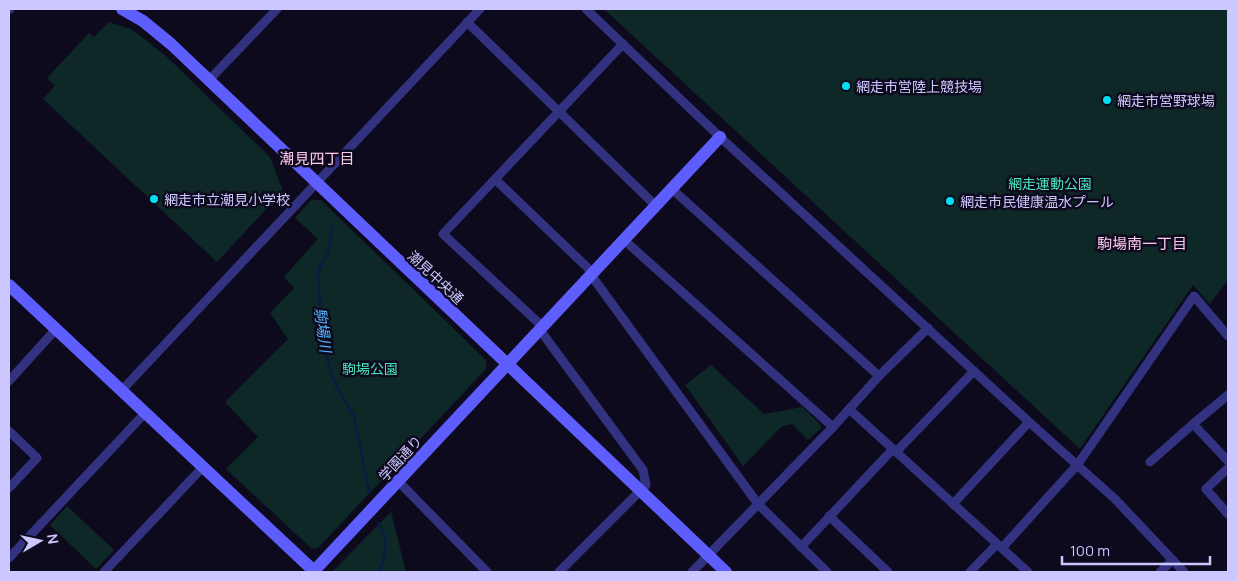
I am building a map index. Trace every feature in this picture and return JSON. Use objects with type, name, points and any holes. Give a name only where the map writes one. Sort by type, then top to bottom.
[{"type":"street","name":"潮見中央通","points":[[122,9],[143,21],[171,44],[726,572]]},
{"type":"street","points":[[209,80],[277,9]]},
{"type":"street","points":[[122,390],[480,9]]},
{"type":"street","points":[[586,9],[720,137],[1029,422],[1078,464],[1184,572]]},
{"type":"street","points":[[468,22],[656,206]]},
{"type":"street","points":[[559,572],[646,485],[643,470],[542,329],[444,234],[623,44]]},
{"type":"street","name":"学園通り","points":[[314,572],[720,137]]},
{"type":"street","points":[[496,180],[592,274],[758,504],[827,572]]},
{"type":"street","points":[[672,189],[879,376]]},
{"type":"street","points":[[624,240],[833,427]]},
{"type":"street","points":[[9,285],[314,572]]},
{"type":"street","points":[[970,572],[999,546],[1078,464],[1194,296],[1228,335]]},
{"type":"street","points":[[692,572],[833,427],[879,376],[928,328]]},
{"type":"street","points":[[9,381],[56,329]]},
{"type":"street","points":[[800,546],[974,371]]},
{"type":"street","points":[[1150,462],[1228,395]]},
{"type":"street","points":[[849,409],[1028,572]]},
{"type":"street","points":[[9,558],[146,412]]},
{"type":"street","points":[[953,504],[1029,422]]},
{"type":"street","points":[[1193,424],[1228,461]]},
{"type":"street","points":[[9,431],[37,458],[9,488]]},
{"type":"street","points":[[104,572],[203,467]]},
{"type":"street","points":[[1228,468],[1206,489],[1228,514]]},
{"type":"street","points":[[398,482],[487,572]]},
{"type":"street","points":[[829,516],[888,572]]},
{"type":"street","points":[[1160,572],[1173,560]]},
{"type":"green space","name":"網走運動公園","points":[[604,9],[1224,9],[1228,12],[1228,280],[1210,304],[1193,285],[1080,449]]},
{"type":"green space","points":[[109,22],[133,30],[166,56],[270,157],[283,191],[217,262],[43,99],[55,86],[47,78],[89,33],[94,37]]},
{"type":"green space","name":"駒場公園","points":[[311,200],[321,200],[486,360],[486,369],[318,548],[311,548],[226,469],[258,437],[225,402],[288,339],[270,313],[294,288],[284,277],[318,239],[295,218]]},
{"type":"green space","points":[[711,365],[764,414],[802,407],[820,424],[821,428],[808,440],[792,424],[782,426],[743,466],[685,385]]},
{"type":"green space","points":[[67,506],[114,550],[96,569],[50,525]]},
{"type":"green space","points":[[391,512],[406,572],[332,572]]},
{"type":"waterway","name":"駒場川","points":[[333,225],[329,249],[318,271],[324,348],[335,384],[354,417],[369,491]]},
{"type":"waterway","name":"駒場川","points":[[378,523],[382,530],[386,547],[379,572]]},
{"type":"place","name":"網走市営陸上競技場","points":[[846,86]]},
{"type":"place","name":"網走市営野球場","points":[[1107,100]]},
{"type":"place","name":"網走市立潮見小学校","points":[[154,199]]},
{"type":"place","name":"網走市民健康温水プール","points":[[950,201]]},
{"type":"district","name":"潮見四丁目","points":[[317,158]]},
{"type":"district","name":"駒場南一丁目","points":[[1142,243]]}]
